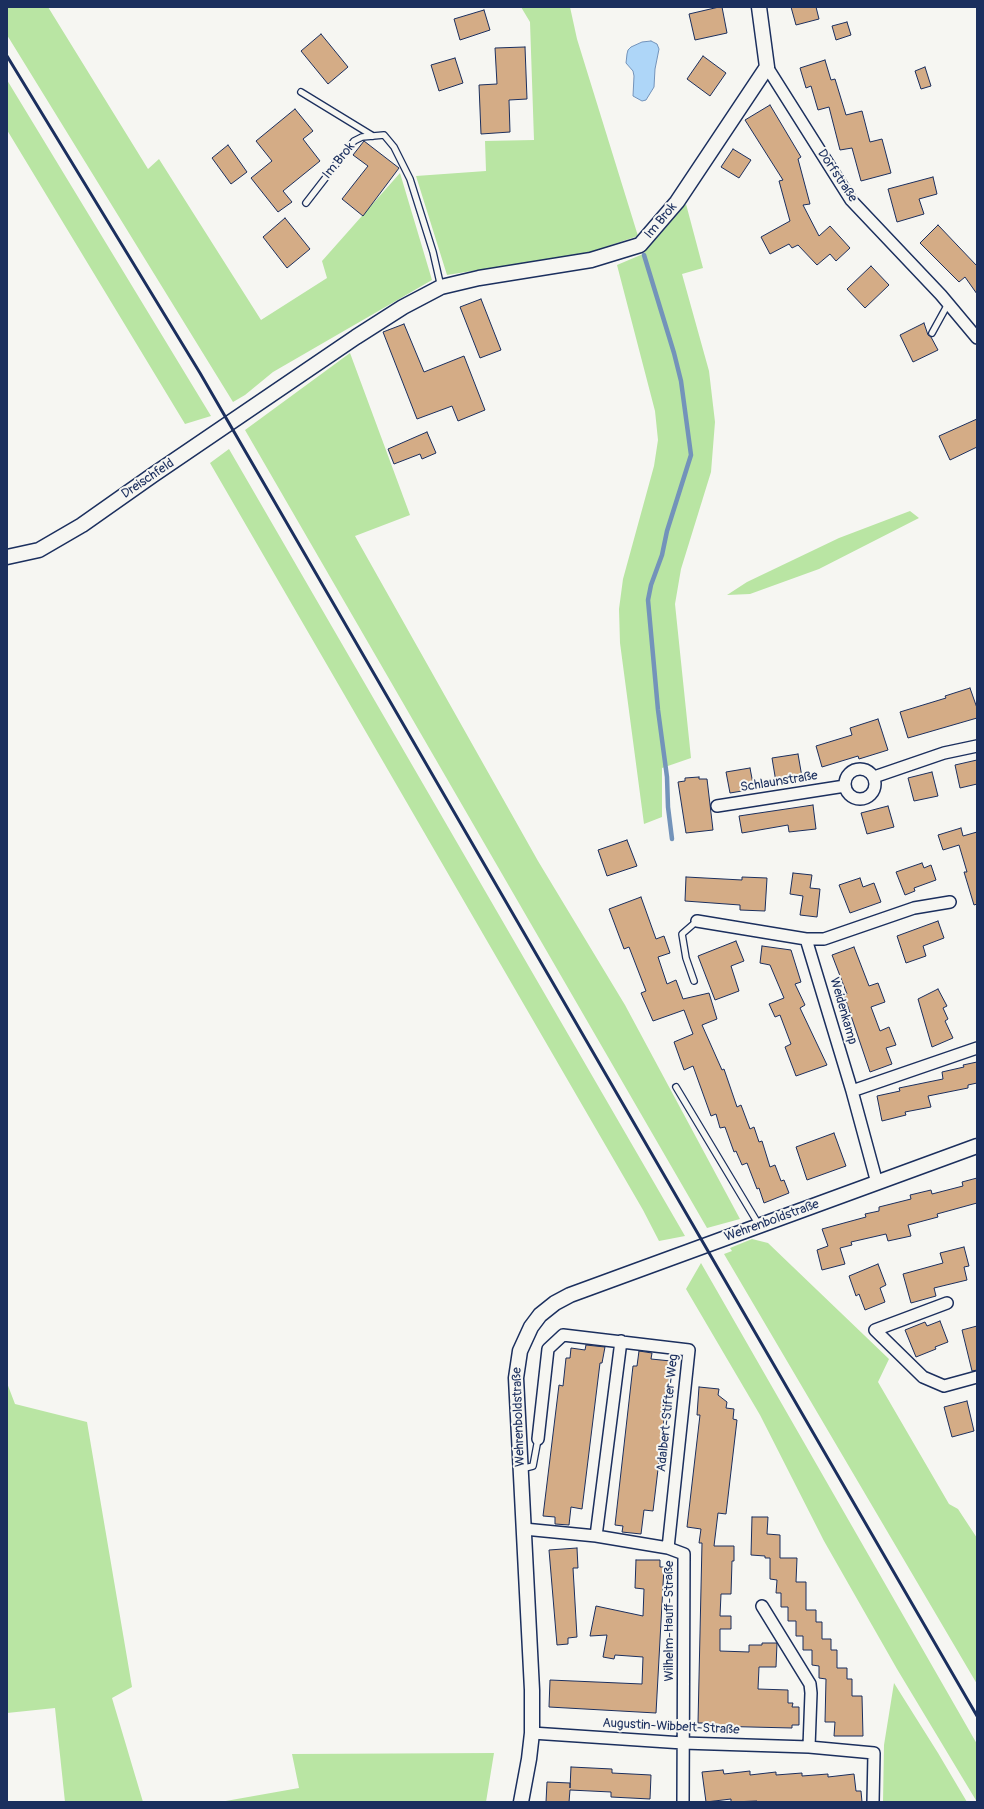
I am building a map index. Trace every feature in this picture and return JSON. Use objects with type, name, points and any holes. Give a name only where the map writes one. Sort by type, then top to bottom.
[{"type":"street","name":"Dorfstraße","points":[[759,7],[767,67],[851,200],[948,304],[977,338]]},
{"type":"street","name":"Im Brok","points":[[282,387],[403,307],[441,287],[479,278],[592,260],[640,245],[677,202],[767,67]]},
{"type":"street","name":"Dreischfeld","points":[[7,557],[39,550],[82,525],[282,387]]},
{"type":"street","points":[[874,777],[944,753],[977,746]]},
{"type":"street","points":[[856,769],[866,770],[874,777],[874,790],[871,795],[865,798],[859,799],[852,797],[845,786],[847,776],[856,769]]},
{"type":"street","name":"Schlaunstraße","points":[[717,806],[845,786]]},
{"type":"street","points":[[697,921],[806,939],[824,939],[914,908],[950,902]]},
{"type":"street","name":"Weidenkamp","points":[[806,939],[852,1091],[877,1183]]},
{"type":"street","points":[[852,1091],[977,1048]]},
{"type":"street","name":"Wehrenboldstraße","points":[[521,1802],[532,1733],[532,1682],[516,1394],[517,1364],[525,1339],[540,1315],[555,1303],[570,1295],[977,1146]]},
{"type":"street","points":[[947,1303],[875,1330],[923,1378],[944,1386],[977,1377]]},
{"type":"street","name":"Adalbert-Stifter-Weg","points":[[538,1439],[548,1349],[563,1335],[689,1350],[668,1548]]},
{"type":"street","points":[[596,1536],[621,1341]]},
{"type":"street","name":"Wilhelm-Hauff-Straße","points":[[524,1530],[596,1536],[668,1548],[684,1554],[683,1802]]},
{"type":"street","points":[[762,1606],[810,1684],[809,1746]]},
{"type":"street","name":"Augustin-Wibbelt-Straße","points":[[532,1733],[683,1743],[809,1746],[874,1753],[873,1802]]},
{"type":"lane","points":[[301,92],[373,136],[384,135],[394,147],[410,179],[433,252],[441,287]]},
{"type":"lane","name":"Im Brok","points":[[306,202],[354,141],[362,137],[373,136]]},
{"type":"lane","points":[[932,333],[948,304]]},
{"type":"lane","points":[[694,981],[686,958],[682,934],[697,921]]},
{"type":"lane","points":[[676,1088],[759,1226]]},
{"type":"lane","points":[[521,1469],[534,1466],[538,1439]]},
{"type":"green space","points":[[7,7],[48,7],[148,169],[159,159],[261,320],[327,278],[322,261],[400,173],[432,280],[273,372],[245,395],[233,402],[7,35]]},
{"type":"green space","points":[[521,7],[570,7],[577,39],[638,236],[590,252],[447,275],[416,176],[486,171],[485,141],[534,140],[530,22]]},
{"type":"green space","points":[[7,80],[211,416],[185,424],[7,130]]},
{"type":"green space","points":[[686,204],[703,268],[682,274],[709,371],[715,422],[711,472],[681,569],[675,604],[691,758],[662,768],[662,817],[644,824],[620,643],[619,609],[623,579],[654,466],[658,440],[655,411],[617,265],[643,254]]},
{"type":"green space","points":[[350,353],[410,515],[355,536],[538,861],[625,1005],[740,1219],[707,1228],[245,430]]},
{"type":"green space","points":[[229,449],[685,1236],[659,1241],[643,1210],[210,463]]},
{"type":"green space","points":[[910,511],[919,518],[819,569],[750,594],[727,595],[747,582],[839,538]]},
{"type":"green space","points":[[752,1239],[768,1243],[889,1359],[878,1382],[949,1504],[958,1509],[977,1538],[977,1684],[724,1254],[732,1251],[730,1248]]},
{"type":"green space","points":[[701,1263],[977,1744],[977,1802],[897,1669],[824,1541],[760,1415],[686,1289]]},
{"type":"green space","points":[[7,1383],[15,1404],[87,1422],[132,1687],[112,1698],[143,1802],[65,1802],[55,1708],[7,1713]]},
{"type":"green space","points":[[894,1683],[967,1802],[883,1802],[884,1745]]},
{"type":"green space","points":[[494,1753],[486,1802],[220,1802],[299,1788],[292,1754]]},
{"type":"water","points":[[651,41],[657,44],[659,49],[655,69],[654,87],[646,100],[642,101],[633,96],[634,76],[633,71],[626,63],[627,54],[631,47],[642,42]]},
{"type":"building","points":[[722,7],[727,33],[695,40],[689,14]]},
{"type":"building","points":[[791,7],[816,7],[819,19],[796,25]]},
{"type":"building","points":[[484,10],[490,30],[460,40],[454,19]]},
{"type":"building","points":[[847,22],[851,35],[836,40],[832,26]]},
{"type":"building","points":[[321,34],[348,67],[328,84],[301,51]]},
{"type":"building","points":[[525,47],[527,99],[509,100],[510,132],[481,134],[479,85],[497,84],[495,48]]},
{"type":"building","points":[[703,56],[726,73],[710,96],[687,79]]},
{"type":"building","points":[[455,58],[463,83],[439,91],[431,65]]},
{"type":"building","points":[[825,60],[831,80],[835,79],[846,115],[862,111],[870,142],[882,139],[891,173],[861,181],[852,148],[840,150],[829,107],[818,110],[811,86],[806,88],[800,68]]},
{"type":"building","points":[[925,67],[931,86],[921,89],[915,71]]},
{"type":"building","points":[[770,105],[801,157],[798,159],[810,204],[803,205],[819,236],[830,226],[850,248],[836,261],[830,254],[817,265],[798,245],[792,248],[789,244],[770,254],[761,237],[790,221],[779,181],[783,180],[745,120]]},
{"type":"building","points":[[295,109],[313,131],[303,139],[320,161],[283,191],[292,202],[278,212],[251,178],[272,161],[256,141]]},
{"type":"building","points":[[364,141],[399,168],[363,216],[342,199],[368,166],[353,155]]},
{"type":"building","points":[[228,145],[247,172],[231,184],[212,158]]},
{"type":"building","points":[[733,149],[751,160],[739,178],[721,167]]},
{"type":"building","points":[[933,177],[937,194],[919,199],[924,214],[897,222],[888,189]]},
{"type":"building","points":[[285,218],[310,249],[287,268],[263,237]]},
{"type":"building","points":[[938,225],[977,266],[977,294],[965,277],[959,282],[920,243]]},
{"type":"building","points":[[871,266],[889,285],[865,308],[847,289]]},
{"type":"building","points":[[481,299],[501,350],[480,358],[460,307]]},
{"type":"building","points":[[924,323],[928,335],[931,337],[938,350],[913,362],[900,335]]},
{"type":"building","points":[[404,324],[424,372],[464,356],[485,410],[458,421],[452,406],[417,419],[383,332]]},
{"type":"building","points":[[977,419],[977,447],[950,460],[939,436]]},
{"type":"building","points":[[427,432],[436,453],[422,459],[420,454],[394,464],[388,449]]},
{"type":"building","points":[[970,688],[977,708],[977,718],[908,738],[900,712],[946,698],[945,696]]},
{"type":"building","points":[[878,719],[888,750],[859,759],[858,756],[822,767],[816,746],[852,735],[850,728]]},
{"type":"building","points":[[798,754],[802,777],[776,782],[772,758]]},
{"type":"building","points":[[977,760],[977,784],[960,788],[955,765]]},
{"type":"building","points":[[750,768],[754,789],[730,793],[726,772]]},
{"type":"building","points":[[932,772],[938,796],[914,801],[908,778]]},
{"type":"building","points":[[699,777],[699,779],[707,779],[713,830],[686,833],[678,782],[685,781],[685,778]]},
{"type":"building","points":[[813,805],[816,829],[789,832],[788,825],[742,833],[739,816]]},
{"type":"building","points":[[888,806],[894,827],[867,834],[861,813]]},
{"type":"building","points":[[961,828],[963,836],[977,832],[977,904],[974,905],[964,872],[967,872],[959,845],[943,850],[938,835]]},
{"type":"building","points":[[627,840],[637,866],[607,876],[598,850]]},
{"type":"building","points":[[922,863],[924,868],[931,865],[936,880],[914,888],[915,891],[905,895],[896,872]]},
{"type":"building","points":[[793,873],[812,875],[810,888],[820,889],[817,917],[800,915],[803,896],[790,894]]},
{"type":"building","points":[[686,877],[742,880],[742,877],[767,878],[765,911],[740,910],[740,905],[685,901]]},
{"type":"building","points":[[860,878],[863,887],[874,883],[881,902],[850,913],[839,885]]},
{"type":"building","points":[[641,897],[656,939],[664,936],[670,953],[658,957],[667,984],[676,980],[683,999],[709,993],[717,1019],[702,1025],[722,1070],[724,1069],[737,1107],[741,1105],[750,1129],[754,1127],[759,1142],[762,1141],[770,1167],[775,1165],[781,1181],[784,1180],[789,1193],[764,1203],[759,1188],[757,1189],[747,1163],[742,1165],[736,1151],[734,1152],[725,1127],[720,1128],[716,1114],[711,1116],[693,1066],[684,1070],[674,1042],[693,1034],[684,1010],[653,1021],[641,993],[646,991],[629,947],[624,949],[609,909]]},
{"type":"building","points":[[938,921],[944,938],[923,946],[926,956],[906,963],[897,936]]},
{"type":"building","points":[[736,941],[744,961],[731,966],[739,991],[715,1000],[698,956]]},
{"type":"building","points":[[762,946],[791,950],[801,982],[795,984],[805,1005],[800,1008],[827,1065],[796,1076],[785,1047],[791,1044],[780,1015],[775,1017],[769,1004],[784,998],[770,965],[760,963]]},
{"type":"building","points":[[854,947],[869,986],[878,983],[885,1002],[871,1007],[880,1031],[889,1027],[896,1045],[886,1048],[892,1064],[870,1072],[844,995],[847,994],[832,955]]},
{"type":"building","points":[[938,989],[947,1006],[943,1008],[948,1019],[945,1021],[953,1038],[932,1047],[918,999]]},
{"type":"building","points":[[977,1062],[977,1083],[968,1085],[968,1088],[928,1096],[931,1107],[905,1112],[906,1115],[882,1121],[877,1096],[900,1091],[899,1088],[943,1079],[942,1072],[964,1067],[963,1065]]},
{"type":"building","points":[[834,1133],[846,1166],[807,1180],[796,1147]]},
{"type":"building","points":[[977,1178],[977,1203],[937,1214],[938,1217],[908,1225],[911,1236],[888,1241],[886,1234],[851,1242],[852,1245],[840,1248],[845,1264],[822,1270],[817,1250],[828,1246],[822,1229],[866,1217],[865,1214],[879,1211],[879,1207],[911,1199],[910,1195],[931,1190],[932,1194],[963,1186],[962,1182]]},
{"type":"building","points":[[964,1247],[969,1266],[964,1267],[967,1280],[934,1288],[936,1296],[911,1303],[903,1274],[943,1263],[940,1253]]},
{"type":"building","points":[[878,1264],[886,1285],[880,1288],[885,1302],[865,1310],[859,1294],[856,1296],[849,1276]]},
{"type":"building","points":[[940,1321],[948,1342],[935,1347],[936,1349],[916,1357],[905,1330],[925,1322],[927,1326]]},
{"type":"building","points":[[977,1326],[977,1370],[972,1371],[962,1330]]},
{"type":"building","points":[[586,1345],[605,1347],[602,1363],[600,1363],[582,1509],[571,1507],[569,1525],[555,1524],[555,1517],[543,1516],[559,1385],[563,1386],[566,1358],[570,1358],[571,1348],[585,1350]]},
{"type":"building","points":[[639,1351],[652,1353],[651,1359],[671,1361],[653,1511],[644,1510],[641,1534],[622,1532],[623,1526],[615,1525],[633,1366],[637,1366]]},
{"type":"building","points":[[699,1387],[719,1389],[718,1395],[727,1402],[726,1408],[734,1409],[733,1419],[737,1420],[726,1514],[718,1513],[714,1546],[734,1546],[731,1594],[721,1594],[720,1616],[731,1616],[731,1629],[720,1629],[720,1651],[749,1652],[749,1645],[777,1643],[776,1667],[759,1667],[758,1689],[788,1690],[788,1703],[793,1703],[792,1707],[799,1707],[799,1725],[792,1725],[792,1728],[710,1726],[710,1723],[698,1723],[702,1543],[699,1543],[701,1529],[687,1527],[700,1415],[697,1415]]},
{"type":"building","points":[[967,1401],[974,1431],[952,1437],[944,1407]]},
{"type":"building","points":[[752,1517],[768,1517],[767,1534],[780,1535],[780,1558],[797,1558],[796,1582],[806,1582],[806,1610],[816,1610],[816,1622],[822,1622],[822,1639],[831,1639],[831,1650],[837,1650],[837,1668],[847,1668],[847,1679],[852,1679],[852,1696],[862,1696],[863,1736],[834,1736],[835,1722],[825,1722],[826,1679],[819,1678],[819,1666],[812,1665],[812,1650],[803,1650],[803,1636],[796,1636],[796,1621],[788,1621],[788,1607],[781,1607],[781,1593],[776,1593],[777,1580],[770,1579],[770,1558],[751,1555]]},
{"type":"building","points":[[577,1548],[578,1568],[573,1568],[577,1637],[568,1638],[568,1644],[557,1645],[549,1550]]},
{"type":"building","points":[[636,1560],[660,1560],[660,1567],[664,1567],[656,1713],[549,1707],[550,1680],[642,1684],[643,1657],[615,1655],[614,1659],[603,1657],[607,1635],[590,1636],[596,1606],[643,1616],[644,1589],[635,1588]]},
{"type":"building","points":[[571,1767],[612,1769],[612,1773],[651,1775],[650,1799],[611,1797],[611,1792],[570,1790],[569,1802],[546,1802],[547,1782],[570,1783],[570,1788]]},
{"type":"building","points":[[723,1770],[724,1774],[750,1771],[750,1775],[776,1772],[776,1775],[802,1773],[802,1776],[828,1774],[828,1777],[854,1774],[856,1791],[861,1791],[862,1802],[731,1802],[731,1799],[706,1802],[702,1772]]},
{"type":"waterway","points":[[644,255],[681,381],[691,455],[667,531],[662,555],[651,585],[648,600],[658,710],[667,777],[668,807],[672,839]]},
{"type":"railway","points":[[7,56],[200,373],[977,1716]]}]
